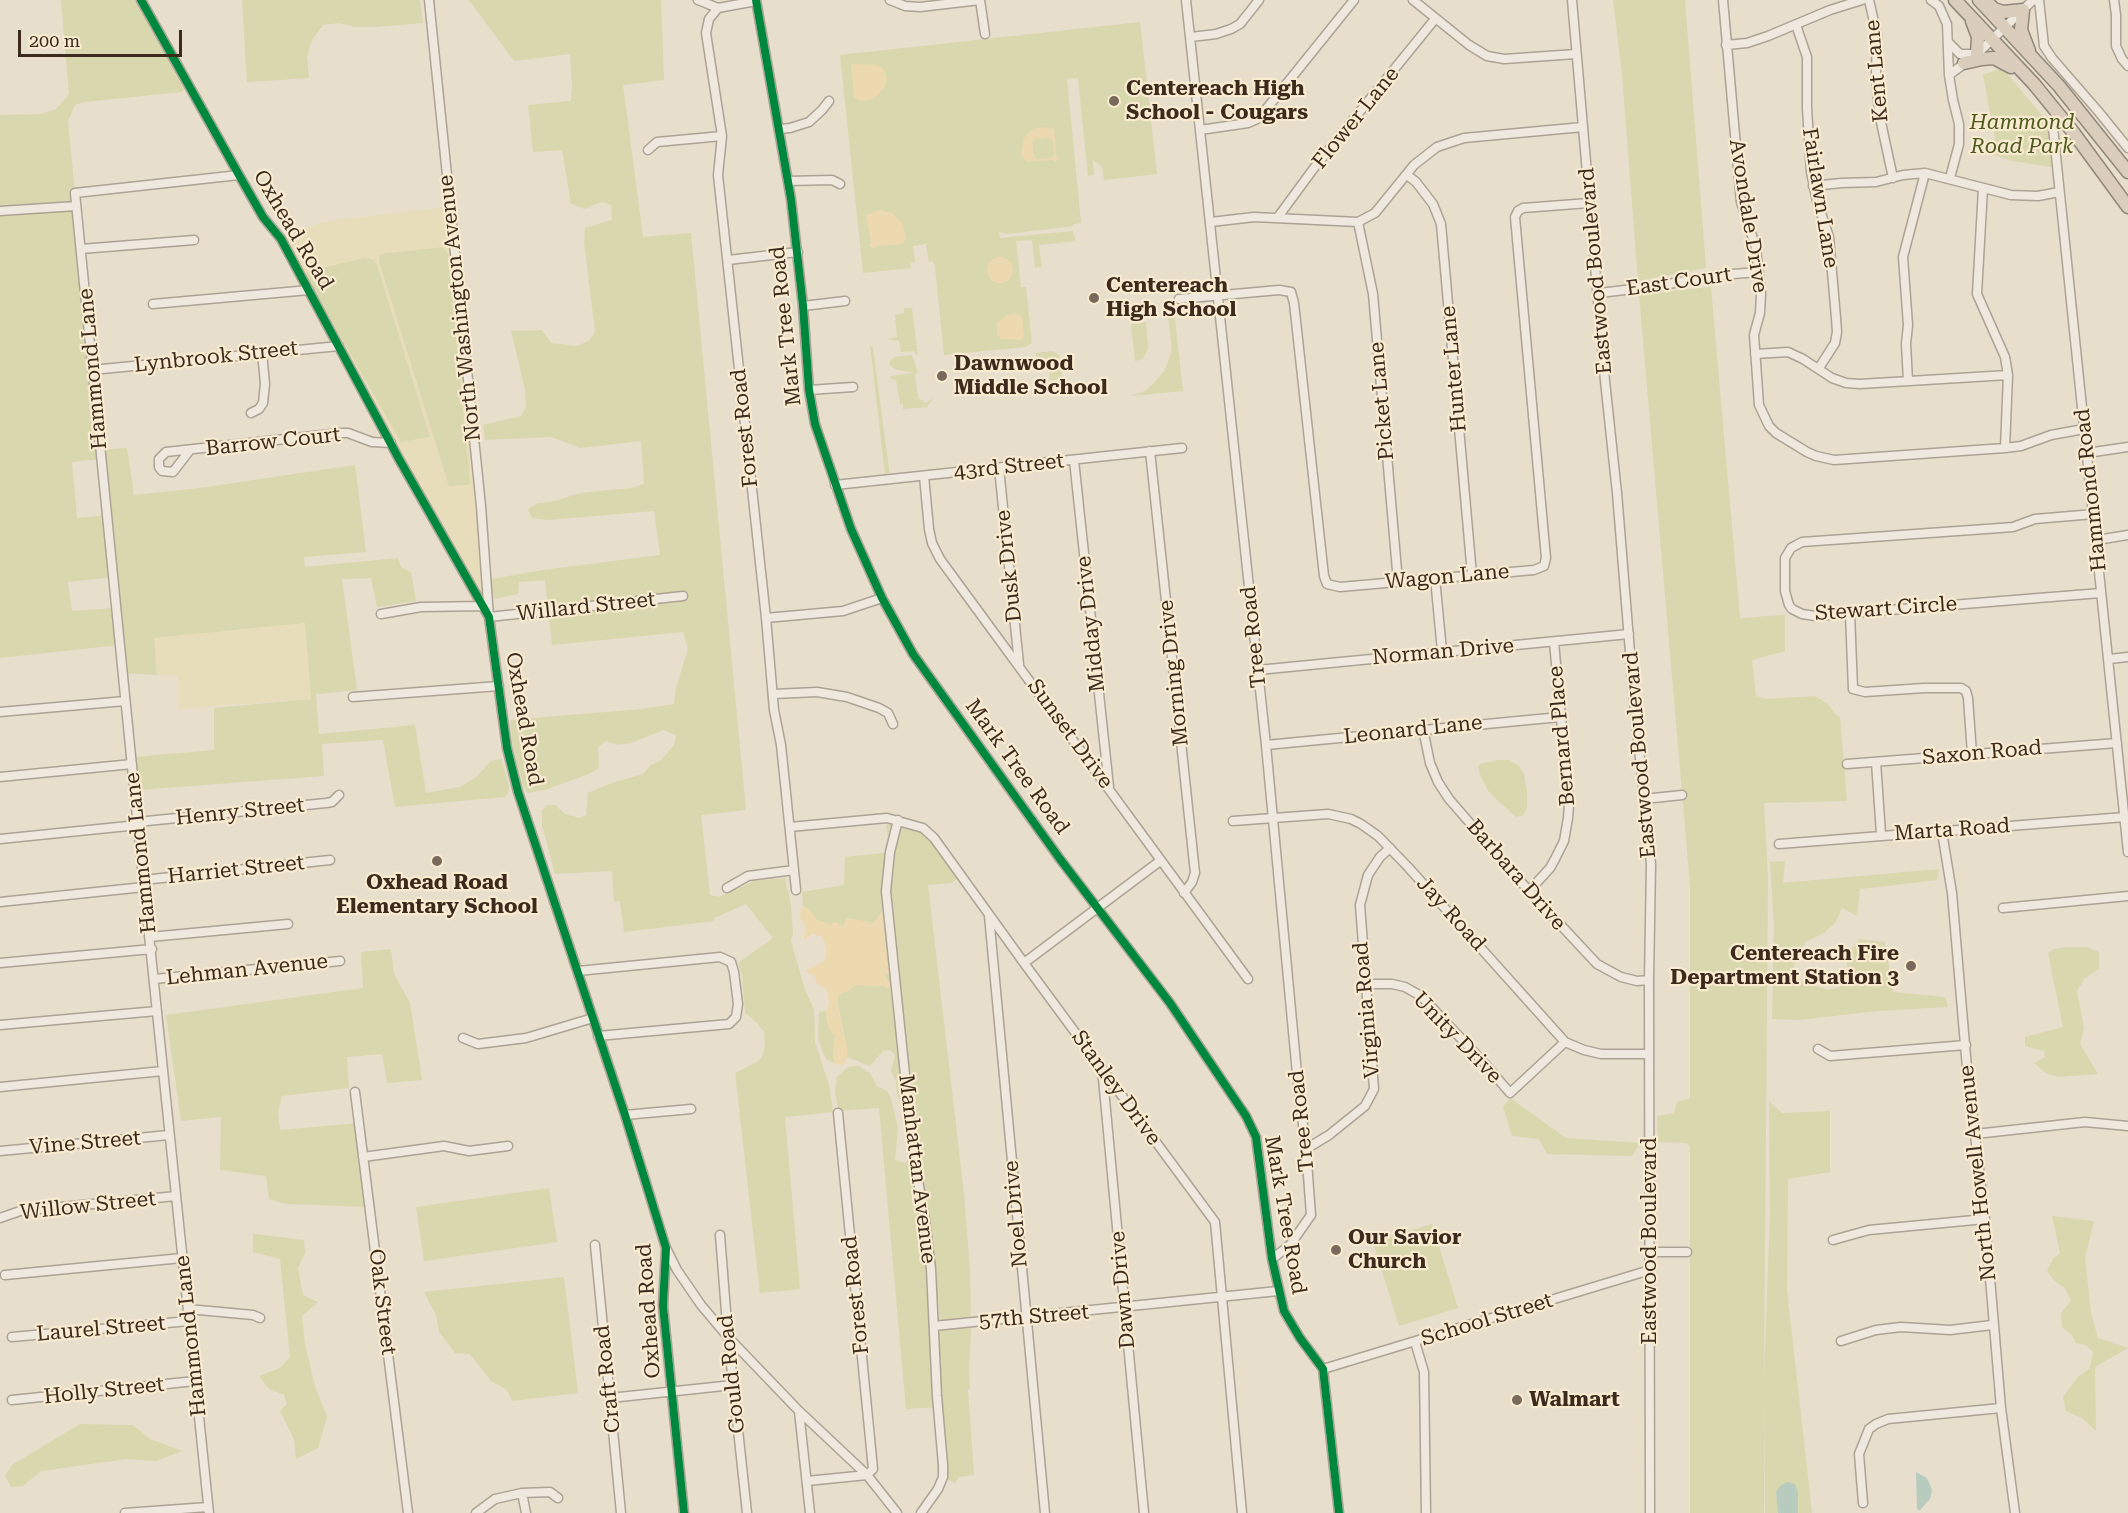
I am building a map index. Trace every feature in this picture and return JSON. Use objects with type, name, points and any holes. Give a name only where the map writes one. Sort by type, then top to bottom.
[{"type":"highway","points":[[1955,0],[2029,79],[2073,132],[2128,207]]},
{"type":"highway","points":[[1979,0],[2059,86],[2128,172]]},
{"type":"highway","points":[[1984,0],[1998,11],[2023,10],[2022,36],[2035,61]]},
{"type":"highway","points":[[1970,15],[1978,38],[1977,54]]},
{"type":"highway","points":[[1964,63],[1994,58],[2029,79]]},
{"type":"street","name":"Oxhead Road","points":[[141,0],[263,217],[281,239],[391,443],[489,617],[507,748],[518,792],[625,1115],[666,1248],[663,1306],[684,1513]]},
{"type":"street","name":"North Washington Avenue","points":[[429,0],[481,506],[489,617]]},
{"type":"street","points":[[698,0],[718,8],[756,0]]},
{"type":"street","name":"Mark Tree Road","points":[[756,0],[780,129],[798,252],[809,390],[815,424],[835,485],[882,598],[913,654],[1170,1003],[1246,1116],[1256,1137],[1278,1292],[1284,1311],[1323,1369]]},
{"type":"street","points":[[890,0],[905,6],[920,7],[980,0],[985,34]]},
{"type":"street","name":"Tree Road","points":[[1186,0],[1266,745],[1311,1215],[1290,1245],[1272,1259]]},
{"type":"street","points":[[1191,37],[1216,34],[1231,29],[1240,24],[1259,0]]},
{"type":"street","points":[[1200,130],[1248,123],[1259,118],[1354,0]]},
{"type":"street","points":[[1413,0],[1477,50],[1495,58],[1514,59],[1576,54]]},
{"type":"street","name":"Eastwood Boulevard","points":[[1572,0],[1651,864],[1649,980],[1650,1513]]},
{"type":"street","name":"Avondale Drive","points":[[1723,0],[1741,202],[1753,236],[1759,272],[1761,306],[1754,334],[1759,405],[1763,416],[1776,433],[1816,456],[1845,459],[2006,448],[2021,446],[2051,435],[2084,429]]},
{"type":"street","points":[[1726,45],[1757,40],[1830,10],[1862,0]]},
{"type":"street","name":"Kent Lane","points":[[1869,0],[1877,35],[1876,72],[1879,113],[1893,178]]},
{"type":"street","points":[[1931,0],[1939,6],[1947,24],[1949,75],[1960,133],[1957,158],[1950,178]]},
{"type":"street","points":[[1949,75],[1977,54],[2032,1],[2038,0],[2044,46],[2128,148]]},
{"type":"street","points":[[2114,0],[2116,46],[2128,66]]},
{"type":"street","name":"Forest Road","points":[[718,8],[709,20],[706,33],[722,136],[718,175],[775,719],[779,734],[796,890]]},
{"type":"street","name":"Flower Lane","points":[[1278,217],[1314,168],[1435,19]]},
{"type":"street","name":"Fairlawn Lane","points":[[1796,24],[1807,57],[1807,108],[1814,186],[1829,237],[1837,332],[1834,343],[1819,368]]},
{"type":"street","points":[[1948,41],[1955,52],[1977,54]]},
{"type":"street","points":[[780,129],[809,122],[829,101]]},
{"type":"street","points":[[1211,222],[1254,217],[1358,222],[1375,213],[1421,158],[1450,141],[1583,127]]},
{"type":"street","name":"Hammond Road","points":[[2053,127],[2128,852]]},
{"type":"street","points":[[648,150],[657,142],[722,136]]},
{"type":"street","points":[[1908,381],[1906,344],[1908,312],[1903,257],[1925,174]]},
{"type":"street","points":[[1814,186],[1876,182],[1925,174],[2024,196],[2059,192]]},
{"type":"street","name":"Hammond Lane","points":[[209,1510],[152,949],[143,883],[75,193],[239,175]]},
{"type":"street","name":"Hunter Lane","points":[[1407,175],[1416,182],[1433,204],[1441,224],[1472,574]]},
{"type":"street","points":[[788,181],[836,182]]},
{"type":"street","points":[[1983,188],[1977,294],[2000,343],[2008,375],[2006,448]]},
{"type":"street","name":"Wagon Lane","points":[[1179,299],[1279,290],[1291,292],[1324,579],[1330,586],[1534,570],[1542,568],[1546,558],[1515,217],[1523,208],[1589,202]]},
{"type":"street","points":[[0,212],[76,206]]},
{"type":"street","name":"Picket Lane","points":[[1358,222],[1373,294],[1398,582]]},
{"type":"street","points":[[81,249],[194,240]]},
{"type":"street","points":[[728,260],[798,252]]},
{"type":"street","name":"East Court","points":[[1599,293],[1651,287],[1719,274],[1759,272]]},
{"type":"street","points":[[153,304],[309,290]]},
{"type":"street","points":[[803,306],[845,301]]},
{"type":"street","name":"Lynbrook Street","points":[[93,370],[339,346]]},
{"type":"street","name":"Barrow Court","points":[[251,413],[259,409],[263,403],[265,384],[262,352]]},
{"type":"street","points":[[1755,354],[1788,352],[1819,368],[1832,378],[1846,383],[2008,375]]},
{"type":"street","points":[[809,390],[854,387]]},
{"type":"street","name":"Barrow Court","points":[[190,450],[341,433],[348,433],[372,442],[391,443]]},
{"type":"street","name":"43rd Street","points":[[835,485],[1182,447]]},
{"type":"street","points":[[2087,453],[2128,447]]},
{"type":"street","name":"Morning Drive","points":[[1150,451],[1195,873],[1184,893]]},
{"type":"street","name":"Midday Drive","points":[[1074,460],[1109,788]]},
{"type":"street","name":"Dusk Drive","points":[[999,468],[1019,664]]},
{"type":"street","name":"Sunset Drive","points":[[924,476],[932,543],[940,559],[1248,979]]},
{"type":"street","name":"Stewart Circle","points":[[2094,514],[2035,519],[2013,527],[1809,541],[1796,544],[1785,558],[1785,591],[1792,609],[1797,613],[1808,615],[1850,614],[2101,593]]},
{"type":"street","points":[[2097,540],[2128,535]]},
{"type":"street","points":[[1434,578],[1442,651]]},
{"type":"street","name":"Willard Street","points":[[489,617],[683,596]]},
{"type":"street","points":[[766,618],[843,611],[882,598]]},
{"type":"street","points":[[381,614],[421,608],[483,606]]},
{"type":"street","points":[[1850,614],[1853,689],[1865,692],[1961,688],[1966,691],[1968,698],[1972,754]]},
{"type":"street","name":"Norman Drive","points":[[1258,670],[1629,634]]},
{"type":"street","name":"Bernard Place","points":[[1529,891],[1555,859],[1564,841],[1568,818],[1569,804],[1554,642]]},
{"type":"street","points":[[2109,660],[2128,657]]},
{"type":"street","points":[[352,697],[499,686]]},
{"type":"street","points":[[774,694],[817,692],[847,697],[879,708],[888,714],[893,724]]},
{"type":"street","points":[[0,712],[125,701]]},
{"type":"street","name":"Leonard Lane","points":[[1266,745],[1560,717]]},
{"type":"street","name":"Barbara Drive","points":[[1424,729],[1430,763],[1449,799],[1529,891],[1597,964],[1621,977],[1636,981],[1649,980]]},
{"type":"street","name":"Saxon Road","points":[[1847,764],[2117,743]]},
{"type":"street","points":[[2118,754],[2128,752]]},
{"type":"street","points":[[1876,762],[1881,834]]},
{"type":"street","points":[[0,777],[132,764]]},
{"type":"street","name":"Henry Street","points":[[0,839],[326,803],[332,802],[339,795]]},
{"type":"street","points":[[1644,800],[1682,795]]},
{"type":"street","name":"Jay Road","points":[[1233,821],[1318,814],[1351,819],[1370,830],[1390,848],[1565,1042],[1601,1054],[1649,1054]]},
{"type":"street","name":"Marta Road","points":[[1779,844],[1881,834],[1942,832],[2125,817]]},
{"type":"street","name":"Stanley Drive","points":[[790,827],[878,818],[898,820],[923,828],[934,838],[1215,1222],[1242,1513]]},
{"type":"street","name":"Manhattan Avenue","points":[[898,820],[890,852],[886,891],[913,1152],[926,1220],[931,1269],[943,1477],[938,1489],[921,1513]]},
{"type":"street","name":"North Howell Avenue","points":[[1942,832],[1952,893],[1974,1134],[1985,1219],[1992,1324],[2015,1513]]},
{"type":"street","name":"Virginia Road","points":[[1306,1149],[1329,1135],[1365,1106],[1374,1089],[1361,935],[1361,896],[1374,866],[1390,848]]},
{"type":"street","name":"Harriet Street","points":[[0,902],[330,860]]},
{"type":"street","points":[[1024,963],[1160,861]]},
{"type":"street","points":[[726,888],[748,876],[794,870]]},
{"type":"street","points":[[2004,908],[2128,896]]},
{"type":"street","name":"Noel Drive","points":[[989,914],[1045,1513]]},
{"type":"street","points":[[150,937],[288,924]]},
{"type":"street","points":[[0,963],[152,949]]},
{"type":"street","points":[[578,971],[720,957],[731,962],[738,1004],[736,1017],[729,1024],[598,1036]]},
{"type":"street","name":"Lehman Avenue","points":[[154,979],[340,961]]},
{"type":"street","name":"Unity Drive","points":[[1366,984],[1392,984],[1405,987],[1421,996],[1510,1093],[1565,1042]]},
{"type":"street","points":[[0,1025],[158,1011]]},
{"type":"street","points":[[463,1038],[478,1044],[526,1038],[593,1018]]},
{"type":"street","points":[[1818,1049],[1830,1056],[1966,1045]]},
{"type":"street","name":"Dawn Drive","points":[[1102,1068],[1144,1513]]},
{"type":"street","points":[[0,1087],[163,1071]]},
{"type":"street","name":"Oak Street","points":[[355,1092],[408,1513]]},
{"type":"street","points":[[625,1115],[691,1109]]},
{"type":"street","name":"Forest Road","points":[[838,1113],[873,1469],[867,1475]]},
{"type":"street","points":[[1974,1134],[2085,1122],[2128,1126]]},
{"type":"street","name":"Vine Street","points":[[0,1151],[169,1134]]},
{"type":"street","points":[[363,1157],[444,1146],[469,1151],[508,1146]]},
{"type":"street","name":"Willow Street","points":[[0,1218],[20,1211],[176,1196]]},
{"type":"street","points":[[1833,1240],[1869,1230],[1985,1219]]},
{"type":"street","name":"Gould Road","points":[[720,1235],[728,1337],[747,1513]]},
{"type":"street","name":"Craft Road","points":[[595,1245],[621,1513]]},
{"type":"street","points":[[666,1248],[677,1270],[701,1305],[728,1337],[867,1475],[897,1513]]},
{"type":"street","points":[[1651,1252],[1687,1252]]},
{"type":"street","points":[[5,1275],[182,1258]]},
{"type":"street","name":"School Street","points":[[1323,1369],[1650,1270]]},
{"type":"street","name":"57th Street","points":[[934,1326],[1278,1292]]},
{"type":"street","points":[[188,1309],[254,1315],[260,1318]]},
{"type":"street","name":"Laurel Street","points":[[12,1338],[189,1321]]},
{"type":"street","points":[[1841,1341],[1876,1330],[1900,1327],[1950,1330],[1992,1324]]},
{"type":"street","points":[[1415,1342],[1424,1372],[1426,1513]]},
{"type":"street","points":[[1323,1369],[1339,1513]]},
{"type":"street","name":"Holly Street","points":[[12,1400],[195,1381]]},
{"type":"street","points":[[610,1398],[733,1385]]},
{"type":"street","points":[[1863,1503],[1859,1454],[1869,1430],[1876,1424],[1888,1419],[2001,1408]]},
{"type":"street","points":[[800,1411],[810,1513]]},
{"type":"street","points":[[807,1481],[867,1475]]},
{"type":"street","points":[[522,1492],[526,1513]]},
{"type":"street","points":[[476,1513],[495,1499],[522,1492],[550,1492],[558,1498]]},
{"type":"street","points":[[125,1513],[209,1510]]},
{"type":"shaded area","points":[[448,207],[490,620],[280,239],[317,224],[335,220]]},
{"type":"shaded area","points":[[305,623],[311,699],[178,709],[178,676],[157,675],[153,638]]},
{"type":"shaded area","points":[[1916,1472],[1927,1478],[1932,1490],[1930,1499],[1919,1511],[1917,1508]]},
{"type":"shaded area","points":[[1787,1482],[1795,1484],[1798,1492],[1798,1513],[1778,1513],[1776,1492]]},
{"type":"green space","points":[[61,0],[135,0],[184,89],[182,92],[84,102],[75,105],[68,121],[100,450],[127,448],[134,495],[200,488],[355,465],[366,552],[304,557],[305,567],[398,558],[401,567],[411,572],[416,601],[377,607],[371,578],[342,579],[357,690],[316,694],[319,734],[415,725],[426,793],[460,787],[476,777],[491,761],[501,759],[509,785],[509,791],[505,797],[395,807],[383,740],[322,744],[324,776],[138,790],[134,757],[214,750],[214,708],[311,699],[305,623],[154,638],[157,675],[123,673],[119,645],[0,658],[0,115],[41,114],[56,109],[69,94]],"holes":[[[101,459],[107,515],[77,518],[72,462]],[[113,577],[116,608],[72,611],[68,582]]]},
{"type":"green space","points":[[242,0],[420,0],[423,23],[377,27],[355,27],[339,23],[323,25],[312,40],[307,56],[309,78],[247,82]]},
{"type":"green space","points":[[469,0],[661,0],[664,80],[623,85],[643,237],[691,233],[746,810],[701,815],[710,895],[718,897],[754,881],[785,878],[791,905],[793,935],[791,941],[805,990],[814,1009],[815,1042],[829,1085],[833,1112],[785,1117],[800,1289],[760,1293],[735,1073],[757,1062],[762,1057],[765,1047],[764,1032],[745,1013],[742,976],[738,963],[773,938],[746,904],[714,918],[714,921],[624,932],[620,901],[614,902],[612,871],[555,874],[542,825],[542,810],[547,805],[555,805],[565,814],[579,818],[586,815],[588,793],[643,774],[651,765],[661,760],[674,745],[676,735],[664,730],[631,743],[617,745],[606,741],[598,747],[599,768],[545,790],[527,793],[513,749],[510,720],[642,709],[674,704],[676,688],[688,649],[683,632],[552,645],[545,580],[519,582],[518,594],[494,599],[491,579],[660,555],[654,511],[547,520],[532,518],[528,509],[538,503],[552,502],[580,493],[631,488],[644,484],[641,441],[580,448],[551,437],[485,440],[483,425],[521,416],[526,408],[525,389],[511,331],[542,330],[551,343],[577,346],[589,341],[595,332],[584,242],[585,228],[612,220],[611,205],[602,202],[585,209],[571,204],[562,150],[533,152],[528,105],[571,101],[570,54],[514,61]]},
{"type":"green space","points":[[1613,0],[1685,0],[1706,268],[1638,281],[1622,74]]},
{"type":"green space","points":[[1140,22],[1157,174],[1104,180],[1102,167],[1093,160],[1094,175],[1088,176],[1078,78],[1067,79],[1081,223],[1007,234],[999,232],[1000,238],[1073,231],[1076,241],[1039,245],[1042,267],[1035,268],[1032,240],[1016,241],[1021,287],[1026,287],[1032,343],[1025,347],[944,355],[935,267],[933,261],[929,262],[926,244],[913,246],[915,262],[910,263],[911,268],[863,273],[840,55]]},
{"type":"green space","name":"Hammond Road Park","points":[[2002,68],[2051,126],[2051,167],[2012,161],[1991,154],[1995,137],[1983,75]]},
{"type":"green space","points":[[444,247],[448,255],[470,483],[467,485],[449,486],[379,261],[380,254]]},
{"type":"green space","points":[[365,258],[374,260],[377,265],[430,437],[401,442],[305,275],[309,271]]},
{"type":"green space","points":[[1711,287],[1740,618],[1785,615],[1785,651],[1752,660],[1756,696],[1767,699],[1815,696],[1828,704],[1840,717],[1847,801],[1764,803],[1768,878],[1764,1378],[1770,1215],[1769,1101],[1782,1113],[1830,1111],[1830,1172],[1788,1179],[1787,1290],[1812,1513],[1798,1513],[1798,1492],[1776,1492],[1778,1513],[1765,1513],[1764,1387],[1764,1513],[1690,1513],[1690,1146],[1686,1143],[1658,1142],[1657,1116],[1674,1113],[1677,1102],[1690,1099],[1690,885],[1639,294]]},
{"type":"green space","points":[[904,308],[912,308],[918,357],[914,351],[901,352],[899,341],[887,339],[897,337],[895,315],[904,313]]},
{"type":"green space","points":[[1174,311],[1183,391],[1130,396],[1145,391],[1165,370],[1172,350],[1168,315]]},
{"type":"green space","points":[[1146,322],[1148,349],[1143,359],[1135,361],[1131,324]]},
{"type":"green space","points":[[870,344],[873,348],[889,469],[885,475]]},
{"type":"green space","points":[[1053,351],[1059,355],[1062,379],[1050,380],[1049,363],[1037,364],[1036,353]]},
{"type":"green space","points":[[912,355],[918,373],[915,374],[918,398],[926,403],[933,398],[927,407],[903,409],[896,380],[891,379],[890,376],[914,373],[895,369],[890,365],[890,361],[895,357]]},
{"type":"green space","points":[[1509,760],[1519,766],[1524,774],[1527,808],[1522,816],[1516,817],[1497,800],[1489,792],[1481,777],[1478,767],[1480,764]]},
{"type":"green space","points":[[886,824],[913,829],[925,834],[957,879],[951,883],[928,885],[964,1194],[970,1270],[971,1330],[970,1389],[968,1389],[974,1475],[959,1477],[955,1483],[943,1477],[940,1407],[906,1409],[879,1108],[839,1111],[835,1093],[837,1077],[848,1067],[858,1066],[870,1073],[877,1086],[887,1091],[891,1099],[898,1127],[895,1160],[906,1163],[908,1156],[903,1108],[891,1071],[895,1055],[890,1050],[883,1051],[870,1066],[847,1057],[837,1000],[838,996],[855,985],[884,986],[892,989],[883,971],[890,957],[886,935],[889,915],[888,895],[882,912],[874,923],[847,918],[843,927],[829,924],[817,920],[807,908],[803,907],[802,892],[844,885],[845,857],[883,853],[889,849]]},
{"type":"green space","points":[[1785,861],[1783,883],[1939,869],[1937,880],[1860,889],[1857,916],[1842,908],[1835,923],[1824,933],[1805,942],[1794,966],[1799,980],[1828,990],[1842,986],[1849,974],[1846,958],[1859,939],[1885,942],[1893,992],[1945,997],[1948,1007],[1878,1011],[1798,1020],[1772,1019],[1774,928],[1770,862]]},
{"type":"green space","points":[[2087,947],[2099,952],[2099,969],[2085,978],[2077,991],[2084,1028],[2080,1044],[2098,1074],[2058,1077],[2046,1073],[2034,1063],[2045,1057],[2044,1051],[2025,1046],[2025,1037],[2063,1027],[2048,953],[2054,949]]},
{"type":"green space","points":[[391,949],[394,974],[410,1003],[422,1080],[387,1083],[382,1054],[347,1057],[349,1088],[282,1096],[278,1112],[280,1130],[359,1123],[370,1207],[287,1204],[269,1199],[266,1176],[220,1170],[221,1117],[181,1121],[166,1015],[363,988],[361,952]]},
{"type":"green space","points":[[826,1011],[827,1022],[835,1036],[833,1056],[835,1064],[826,1059],[818,1039],[819,1012]]},
{"type":"green space","points":[[1510,1098],[1566,1138],[1640,1143],[1632,1156],[1547,1154],[1539,1139],[1512,1136],[1503,1107]]},
{"type":"green space","points":[[549,1188],[557,1242],[424,1261],[416,1207]]},
{"type":"green space","points":[[2052,1216],[2094,1221],[2085,1258],[2091,1313],[2098,1338],[2128,1348],[2095,1367],[2096,1431],[2082,1418],[2066,1411],[2063,1397],[2078,1377],[2090,1368],[2093,1352],[2086,1345],[2076,1343],[2072,1335],[2062,1327],[2061,1313],[2071,1301],[2065,1288],[2047,1271],[2053,1259],[2060,1253]]},
{"type":"green space","points":[[1432,1224],[1458,1308],[1399,1326],[1373,1242]]},
{"type":"green space","points":[[253,1234],[304,1240],[305,1253],[298,1268],[303,1295],[318,1302],[302,1316],[305,1345],[315,1386],[327,1417],[318,1448],[296,1459],[294,1439],[280,1411],[287,1404],[284,1395],[269,1389],[259,1376],[280,1368],[290,1357],[280,1259],[253,1252]]},
{"type":"green space","points":[[564,1277],[578,1393],[512,1401],[507,1390],[491,1381],[470,1354],[455,1353],[439,1332],[436,1315],[424,1292]]},
{"type":"green space","points":[[80,1424],[133,1425],[150,1439],[182,1451],[157,1461],[126,1459],[41,1471],[23,1486],[11,1487],[5,1476],[12,1465]]},
{"type":"sand","points":[[851,64],[878,65],[885,71],[887,79],[885,87],[874,99],[861,101],[854,97]]},
{"type":"sand","points":[[1042,127],[1054,129],[1056,155],[1059,159],[1055,162],[1052,160],[1026,162],[1021,154],[1024,138],[1030,131]],"holes":[[[1049,137],[1053,141],[1054,155],[1051,158],[1037,159],[1034,156],[1032,142],[1034,139]]]},
{"type":"sand","points":[[880,210],[892,213],[903,224],[906,238],[903,244],[877,246],[874,249],[869,246],[871,242],[866,215]]},
{"type":"sand","points":[[1000,257],[1009,261],[1013,270],[1009,279],[1000,283],[991,279],[987,270],[991,261]]},
{"type":"sand","points":[[1014,313],[1022,317],[1024,336],[1022,340],[1001,339],[997,334],[997,323],[1005,316]]},
{"type":"sand","points":[[889,893],[886,935],[891,976],[883,972],[893,990],[884,986],[855,985],[848,992],[843,992],[838,996],[847,1057],[844,1065],[835,1064],[833,1056],[835,1036],[829,1029],[826,1011],[829,1004],[828,993],[825,988],[817,984],[815,976],[806,970],[824,961],[827,952],[821,936],[812,934],[804,940],[805,924],[800,919],[801,907],[807,908],[817,920],[829,924],[836,922],[843,926],[847,918],[874,923],[882,912]]},
{"type":"cycle path","points":[[141,0],[263,217],[281,239],[399,459],[489,617],[507,748],[518,792],[625,1115],[666,1248],[663,1306],[684,1513]]},
{"type":"cycle path","points":[[756,0],[791,199],[803,306],[809,390],[815,424],[851,529],[882,598],[913,654],[1060,859],[1170,1003],[1246,1116],[1256,1137],[1272,1259],[1284,1311],[1323,1369],[1339,1513]]},
{"type":"place","name":"Centereach High School - Cougars","points":[[1114,101]]},
{"type":"place","name":"Centereach High School","points":[[1094,298]]},
{"type":"place","name":"Dawnwood Middle School","points":[[942,376]]},
{"type":"place","name":"Oxhead Road Elementary School","points":[[437,861]]},
{"type":"place","name":"Centereach Fire Department Station 3","points":[[1911,966]]},
{"type":"place","name":"Our Savior Church","points":[[1336,1250]]},
{"type":"place","name":"Walmart","points":[[1517,1400]]}]
